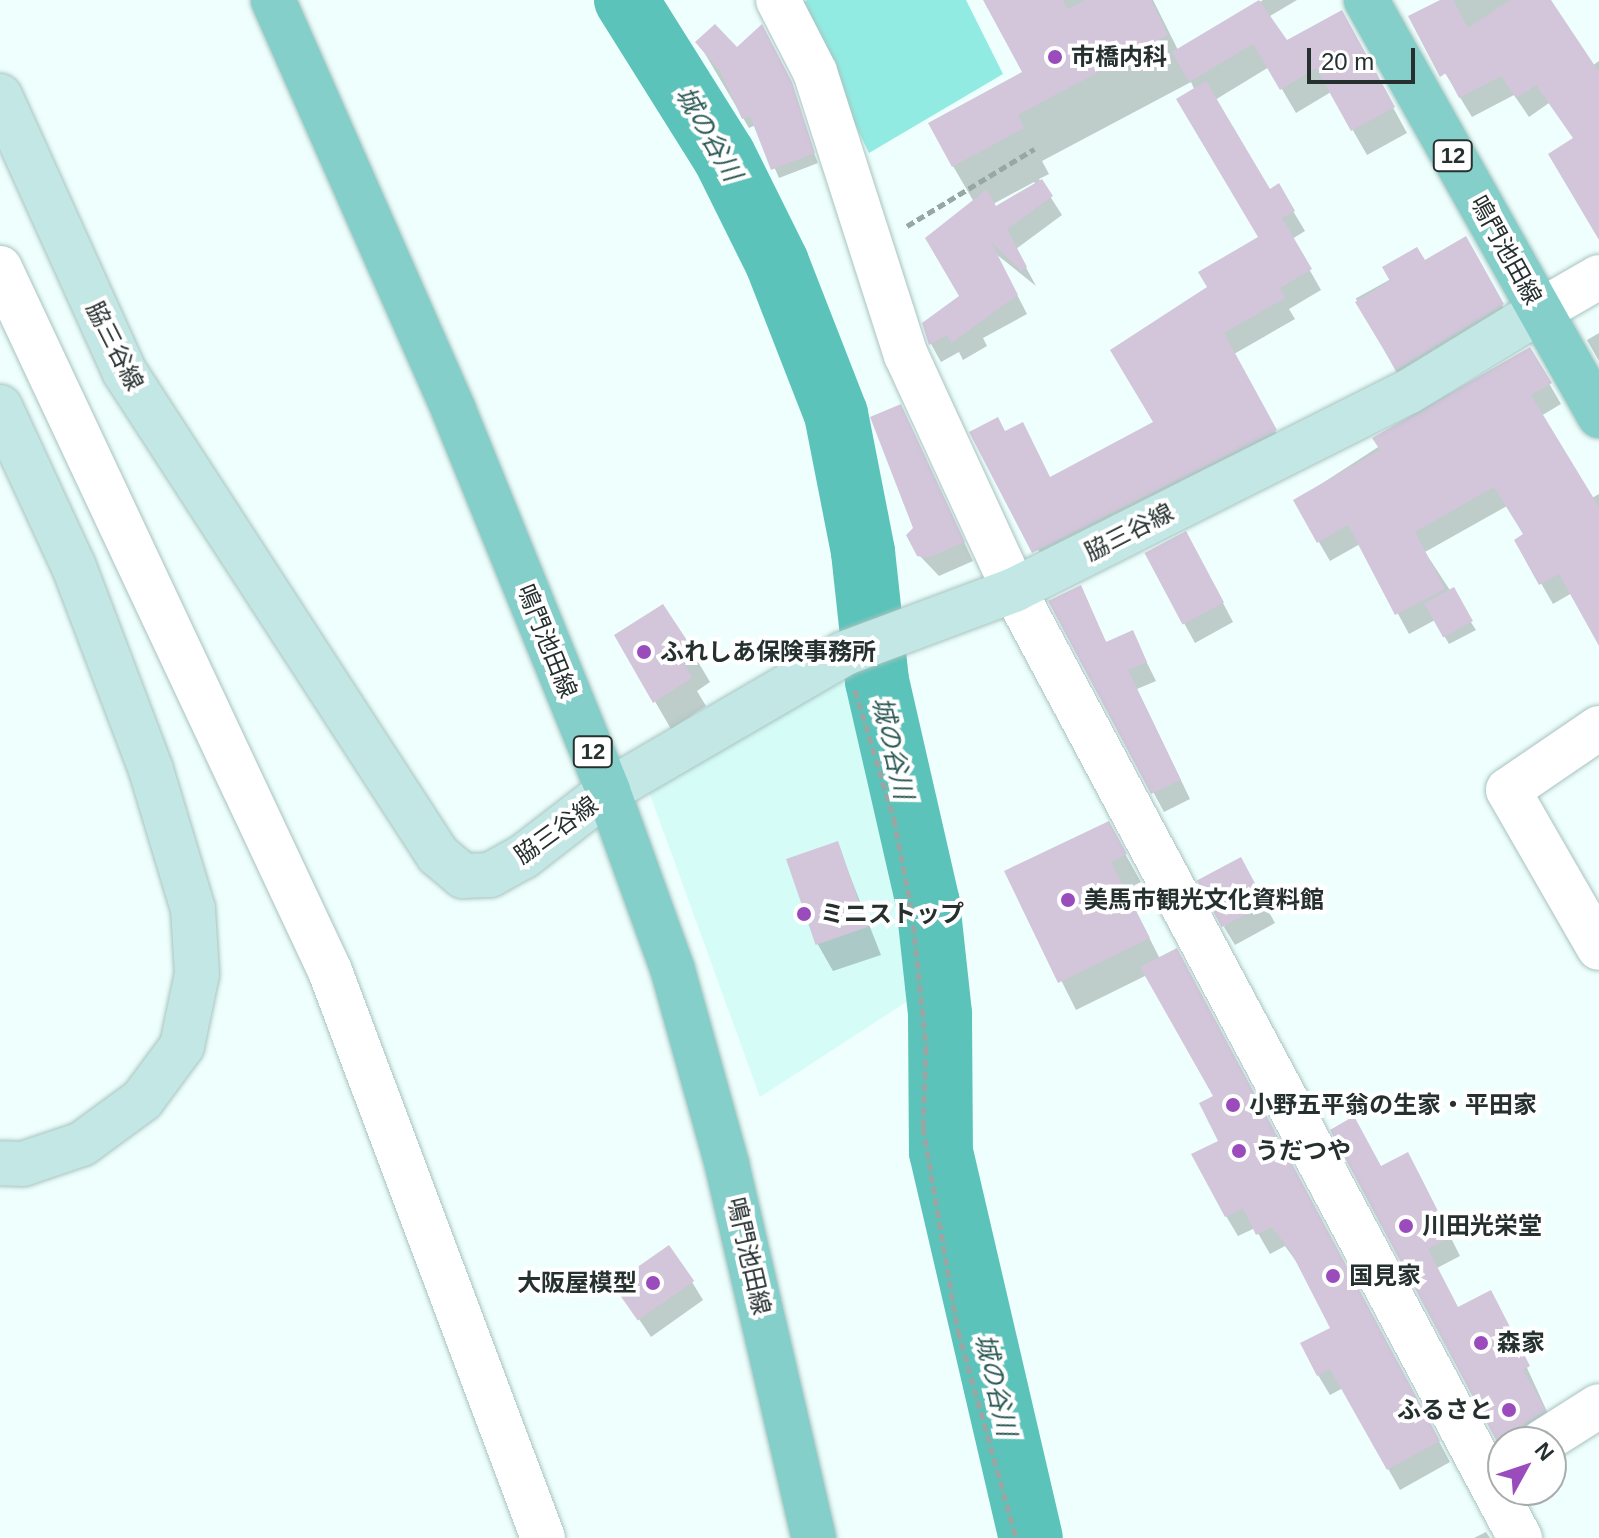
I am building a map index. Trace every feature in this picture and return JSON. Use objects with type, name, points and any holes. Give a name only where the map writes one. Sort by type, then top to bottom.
[{"type":"main road","name":"鳴門池田線","points":[[273,0],[454,411],[608,791],[673,971],[727,1165],[814,1538]]},
{"type":"main road","name":"鳴門池田線","points":[[1366,0],[1599,416]]},
{"type":"main road","name":"脇三谷線","points":[[0,96],[124,371],[438,855],[463,876],[490,875],[608,791],[843,654],[1014,590],[1408,392],[1540,311]]},
{"type":"main road","points":[[0,407],[74,567],[151,770],[193,909],[197,974],[182,1046],[142,1100],[82,1144],[23,1164],[0,1163]]},
{"type":"street","points":[[778,0],[815,72],[906,355],[1014,590],[1487,1452]]},
{"type":"street","points":[[0,268],[330,971],[543,1538]]},
{"type":"street","points":[[1540,311],[1599,277]]},
{"type":"street","points":[[1599,728],[1508,790],[1599,948]]},
{"type":"street","points":[[1567,1426],[1599,1406]]},
{"type":"street","points":[[1509,1506],[1520,1538]]},
{"type":"path","points":[[872,247],[1034,149]]},
{"type":"path","points":[[843,654],[894,819],[922,994],[923,1127],[937,1215],[958,1331],[1016,1538]]},
{"type":"shaded area","points":[[807,0],[966,0],[1003,74],[869,153],[798,6]]},
{"type":"shaded area","points":[[841,667],[881,817],[911,999],[760,1097],[648,789]]},
{"type":"building","name":"市橋内科","points":[[983,0],[1063,0],[1068,9],[1086,0],[1151,0],[1168,35],[1018,115],[1024,128],[952,167],[928,123],[1022,72]]},
{"type":"building","points":[[1259,0],[1287,40],[1342,10],[1395,107],[1351,131],[1316,68],[1280,90],[1253,44],[1189,82],[1172,52]]},
{"type":"building","points":[[1440,0],[1453,0],[1468,28],[1510,0],[1551,0],[1599,72],[1599,240],[1548,154],[1573,138],[1536,85],[1516,98],[1501,76],[1459,98],[1446,73],[1440,77],[1408,16]]},
{"type":"building","points":[[715,24],[737,47],[762,24],[792,82],[815,153],[771,170],[750,116],[742,119],[720,71],[695,42]]},
{"type":"building","points":[[1206,81],[1270,189],[1279,183],[1295,211],[1282,218],[1312,269],[1280,288],[1285,298],[1224,333],[1277,430],[1032,553],[969,432],[998,417],[1005,431],[1023,422],[1050,477],[1153,422],[1110,350],[1207,287],[1198,272],[1258,237],[1176,99]]},
{"type":"building","points":[[1042,179],[1053,196],[1007,229],[1027,267],[1021,271],[991,242],[1018,295],[951,343],[947,335],[929,345],[922,323],[959,296],[925,238],[987,189],[996,206]]},
{"type":"building","points":[[1466,236],[1504,304],[1396,370],[1355,302],[1390,281],[1382,267],[1417,247],[1425,260]]},
{"type":"building","points":[[1530,347],[1552,383],[1531,395],[1599,507],[1599,646],[1559,574],[1539,585],[1514,540],[1523,534],[1494,487],[1415,532],[1445,589],[1395,615],[1348,525],[1317,543],[1293,500],[1380,450],[1372,438]]},
{"type":"building","points":[[901,404],[965,542],[927,558],[917,556],[906,535],[913,528],[870,417]]},
{"type":"building","points":[[1186,531],[1224,603],[1183,625],[1145,553]]},
{"type":"building","points":[[1081,585],[1106,642],[1133,630],[1147,662],[1128,670],[1181,780],[1151,794],[1048,601]]},
{"type":"building","points":[[1454,587],[1473,621],[1443,638],[1424,603]]},
{"type":"building","points":[[663,604],[696,654],[683,662],[692,678],[653,703],[614,635]]},
{"type":"building","name":"美馬市観光文化資料館","points":[[1109,821],[1127,854],[1111,862],[1150,938],[1058,983],[1004,871]]},
{"type":"building","points":[[838,841],[868,927],[816,945],[786,859]]},
{"type":"building","points":[[1241,857],[1266,904],[1222,927],[1197,880]]},
{"type":"building","points":[[1177,948],[1440,1441],[1387,1470],[1330,1369],[1317,1376],[1300,1343],[1330,1328],[1291,1252],[1272,1227],[1256,1235],[1243,1208],[1225,1217],[1191,1154],[1218,1141],[1199,1103],[1213,1096],[1140,967]]},
{"type":"building","points":[[1354,1116],[1381,1166],[1408,1152],[1451,1237],[1428,1249],[1458,1307],[1491,1290],[1530,1366],[1523,1370],[1546,1410],[1522,1426],[1488,1426],[1330,1130]]},
{"type":"building","name":"大阪屋模型","points":[[669,1245],[694,1281],[638,1321],[612,1285]]},
{"type":"waterway","name":"城の谷川","points":[[626,0],[724,156],[777,263],[836,414],[863,552],[877,681],[928,903],[940,1014],[941,1152],[1031,1538]]},
{"type":"place","name":"市橋内科","points":[[1055,57]]},
{"type":"place","name":"ふれしあ保険事務所","points":[[644,652]]},
{"type":"place","name":"美馬市観光文化資料館","points":[[1068,900]]},
{"type":"place","name":"ミニストップ","points":[[804,914]]},
{"type":"place","name":"小野五平翁の生家・平田家","points":[[1233,1105]]},
{"type":"place","name":"うだつや","points":[[1239,1151]]},
{"type":"place","name":"川田光栄堂","points":[[1406,1226]]},
{"type":"place","name":"国見家","points":[[1333,1276]]},
{"type":"place","name":"大阪屋模型","points":[[653,1283]]},
{"type":"place","name":"森家","points":[[1481,1343]]},
{"type":"place","name":"ふるさと","points":[[1509,1410]]}]
